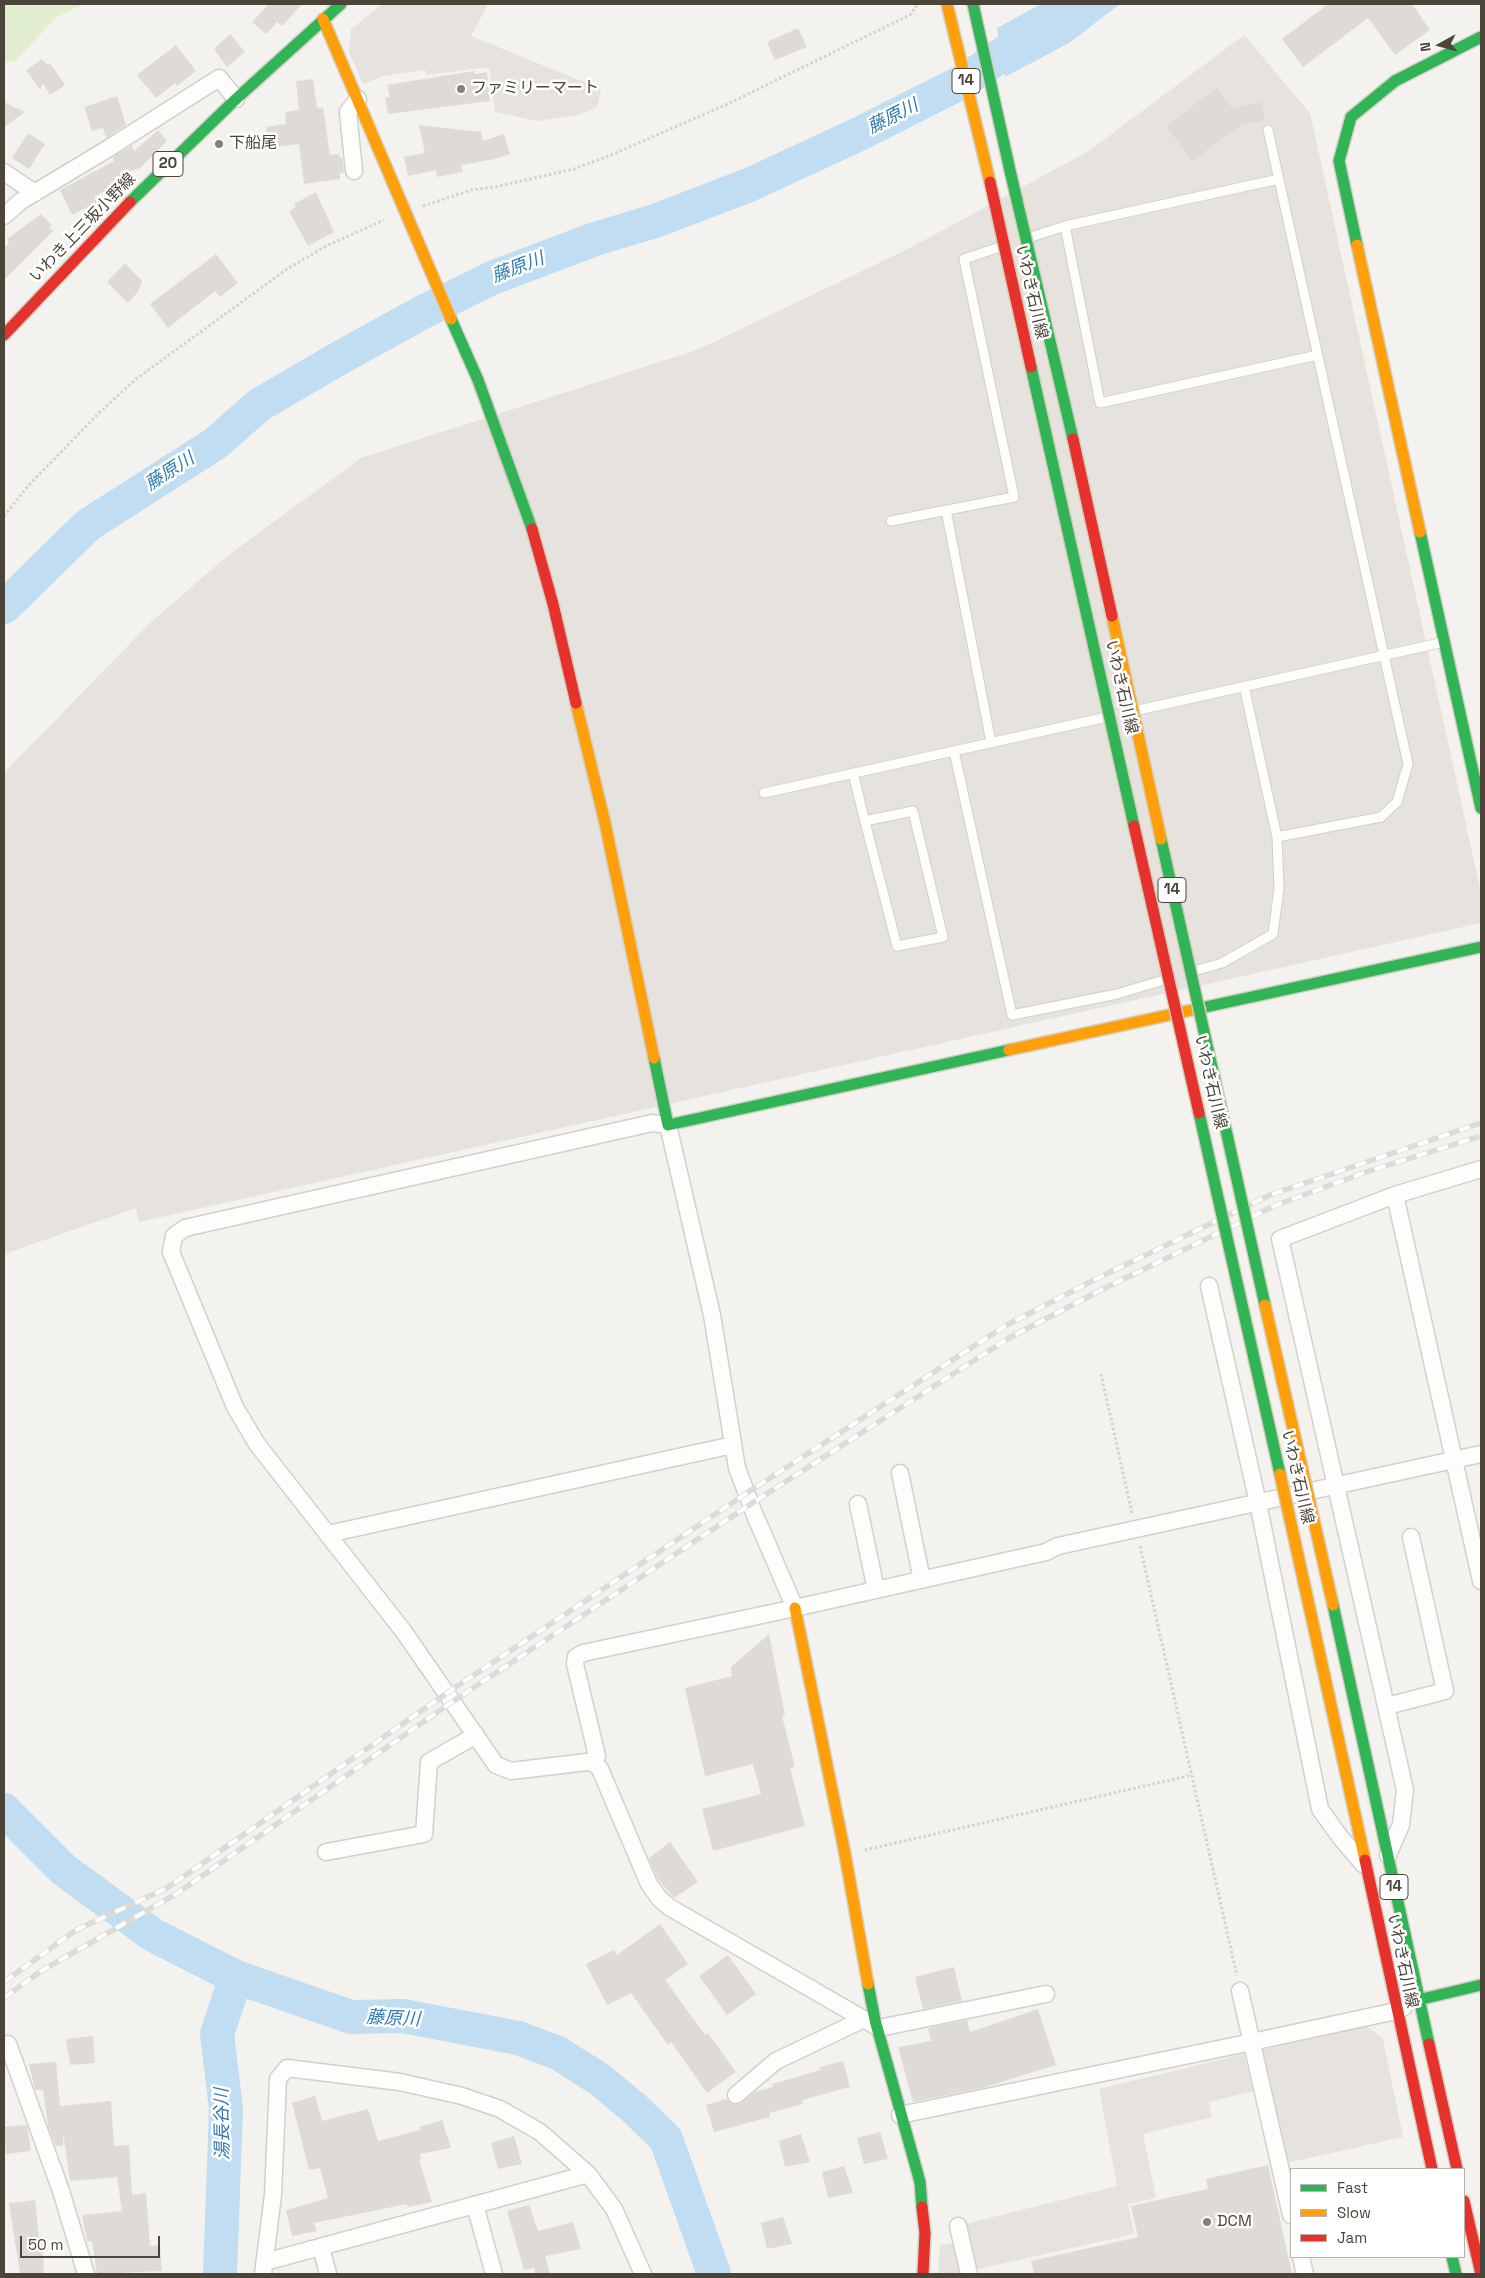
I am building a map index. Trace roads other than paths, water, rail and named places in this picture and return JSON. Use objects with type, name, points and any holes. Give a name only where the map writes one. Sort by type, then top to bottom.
[{"type":"main road","name":"いわき上三坂小野線","points":[[4,335],[129,203],[236,98],[341,4]]},
{"type":"main road","name":"いわき石川線","points":[[947,4],[985,159],[1310,1610],[1432,2168]]},
{"type":"main road","name":"いわき石川線","points":[[973,4],[1064,399],[1288,1415],[1333,1605],[1456,2168]]},
{"type":"main road","points":[[323,19],[358,99],[405,216],[478,380],[525,506],[553,604],[605,823],[668,1124],[1481,947]]},
{"type":"main road","points":[[1481,37],[1395,81],[1351,117],[1339,161],[1481,808]]},
{"type":"main road","points":[[795,1608],[845,1854],[875,2020],[879,2028],[900,2115],[920,2182],[925,2233],[923,2274]]},
{"type":"main road","points":[[1418,2000],[1481,1985]]},
{"type":"main road","points":[[1465,2206],[1480,2274]]},
{"type":"main road","points":[[1452,2258],[1456,2274]]},
{"type":"street","points":[[4,216],[35,192],[109,148],[170,107],[219,78],[236,98]]},
{"type":"street","points":[[354,171],[348,112],[358,99]]},
{"type":"street","points":[[4,172],[35,192]]},
{"type":"street","points":[[795,1608],[754,1513],[737,1468],[712,1315],[668,1124],[652,1124],[185,1228],[174,1236],[171,1252],[235,1407],[257,1444],[404,1632],[496,1765],[511,1771],[587,1762],[594,1763],[600,1769],[649,1884],[659,1898],[669,1907],[879,2028],[1046,1994]]},
{"type":"street","points":[[1387,1858],[1401,1824],[1406,1790],[1280,1239],[1395,1195],[1481,1169]]},
{"type":"street","points":[[1395,1195],[1481,1581]]},
{"type":"street","points":[[1209,1286],[1258,1503],[1320,1809],[1340,1837],[1365,1865]]},
{"type":"street","points":[[328,1534],[733,1445]]},
{"type":"street","points":[[594,1763],[597,1756],[575,1664],[576,1657],[583,1652],[922,1580],[1136,1530],[1481,1454]]},
{"type":"street","points":[[900,1473],[922,1580]]},
{"type":"street","points":[[858,1504],[876,1590]]},
{"type":"street","points":[[1387,1706],[1445,1691],[1411,1537]]},
{"type":"street","points":[[326,1852],[424,1834],[429,1762],[476,1735]]},
{"type":"street","points":[[1240,1991],[1290,2211]]},
{"type":"street","points":[[900,2115],[1252,2042],[1396,2010],[1418,2000]]},
{"type":"street","points":[[736,2095],[776,2061],[864,2019]]},
{"type":"street","points":[[4,2046],[8,2044],[62,2191],[86,2274]]},
{"type":"street","points":[[588,2174],[321,2247],[264,2268],[273,2195],[278,2078],[287,2068],[400,2082],[462,2096],[500,2109],[540,2132],[588,2174],[614,2209],[636,2254],[643,2274]]},
{"type":"street","points":[[475,2205],[494,2274]]},
{"type":"street","points":[[958,2226],[969,2274]]},
{"type":"street","points":[[321,2247],[328,2274]]},
{"type":"street","points":[[1301,2258],[1305,2274]]},
{"type":"lane","points":[[1268,130],[1408,764],[1397,802],[1381,817],[1277,836]]},
{"type":"lane","points":[[890,521],[1014,497],[964,259],[1066,226],[1278,179]]},
{"type":"lane","points":[[1066,226],[1100,403],[1318,355]]},
{"type":"lane","points":[[946,510],[991,742]]},
{"type":"lane","points":[[1127,712],[1444,642]]},
{"type":"lane","points":[[1184,974],[1222,963],[1273,934],[1278,888],[1277,836],[1244,686]]},
{"type":"lane","points":[[764,793],[1118,714]]},
{"type":"lane","points":[[954,751],[1012,1015],[1117,994],[1174,977]]},
{"type":"lane","points":[[853,773],[865,821],[897,946],[944,937],[913,811],[865,821]]},
{"type":"water","points":[[1041,4],[1120,4],[1069,43],[1005,77],[997,28]]},
{"type":"waterway","name":"藤原川","points":[[4,607],[88,525],[216,443],[259,405],[343,356],[425,311],[492,278],[595,239],[655,221],[749,185],[857,135],[962,82],[1076,4]]},
{"type":"waterway","name":"藤原川","points":[[4,1810],[64,1870],[153,1935],[236,1977],[351,2017],[403,2016],[518,2038],[558,2053],[599,2079],[633,2107],[666,2139],[714,2274]]},
{"type":"waterway","name":"湯長谷川","points":[[220,2274],[226,2109],[217,2034],[236,1977]]},
{"type":"railway","points":[[4,1982],[76,1930],[167,1888],[447,1693],[750,1491],[1005,1326],[1094,1280],[1270,1195],[1481,1123]]},
{"type":"railway","points":[[4,1998],[41,1971],[176,1894],[452,1702],[754,1502],[1009,1338],[1099,1291],[1274,1206],[1366,1172],[1481,1136]]},
{"type":"place","name":"ファミリーマート","points":[[461,89]]},
{"type":"place","name":"下船尾","points":[[219,144]]},
{"type":"place","name":"DCM","points":[[1207,2222]]}]
